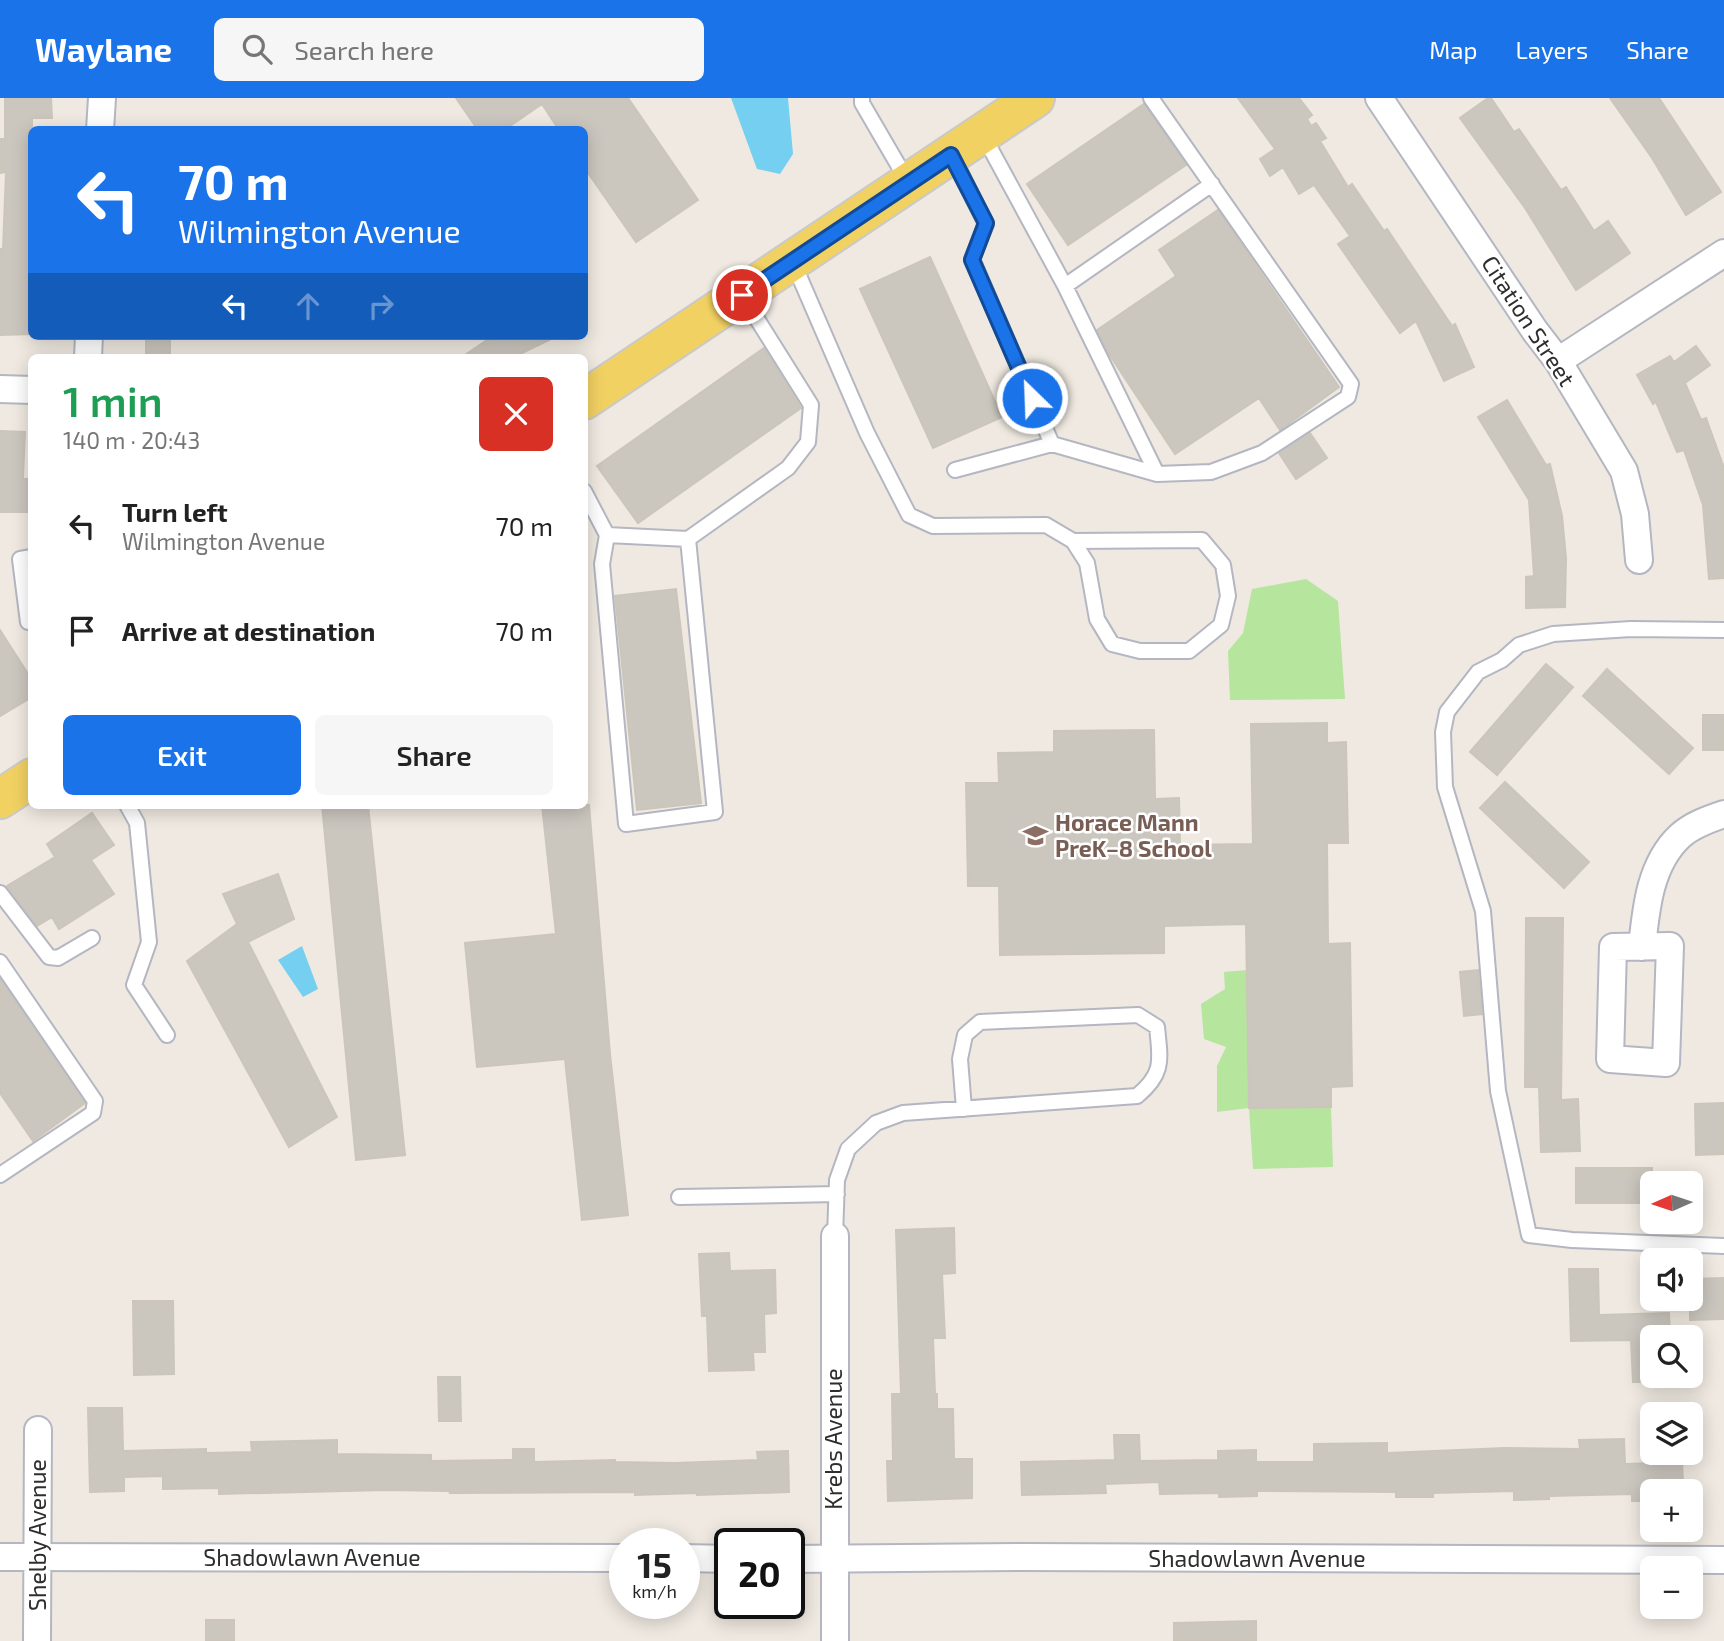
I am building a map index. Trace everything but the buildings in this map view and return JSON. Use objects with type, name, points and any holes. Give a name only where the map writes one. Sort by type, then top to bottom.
[{"type":"main road","points":[[588,397],[1035,98]]},
{"type":"main road","points":[[0,799],[28,781]]},
{"type":"street","points":[[100,126],[102,98]]},
{"type":"street","name":"Citation Street","points":[[1379,98],[1535,331],[1558,361],[1624,471],[1635,514],[1639,560]]},
{"type":"street","points":[[1558,361],[1724,253]]},
{"type":"street","points":[[0,389],[28,390]]},
{"type":"street","points":[[1642,947],[1646,903],[1661,862],[1680,836],[1696,825],[1724,814]]},
{"type":"street","points":[[1670,946],[1666,1063],[1611,1059],[1613,947],[1642,947],[1670,946]]},
{"type":"street","name":"Krebs Avenue","points":[[835,1236],[835,1641]]},
{"type":"street","name":"Shelby Avenue","points":[[37,1641],[38,1430]]},
{"type":"street","name":"Shadowlawn Avenue","points":[[0,1557],[609,1558]]},
{"type":"street","name":"Shadowlawn Avenue","points":[[805,1559],[1036,1557],[1724,1560]]},
{"type":"lane","points":[[862,98],[862,103],[909,183]]},
{"type":"lane","points":[[955,470],[1052,444],[1157,474],[1211,471],[1262,453],[1348,397],[1351,384],[1151,98]]},
{"type":"lane","points":[[982,134],[1065,286],[1157,474]]},
{"type":"lane","points":[[951,155],[986,223],[972,260],[1052,444]]},
{"type":"lane","points":[[1065,286],[1212,184]]},
{"type":"lane","points":[[792,261],[867,433],[909,515],[933,526],[1046,525],[1073,541],[1087,563],[1097,619],[1112,644],[1140,651],[1189,651],[1221,625],[1228,596],[1223,565],[1202,540],[1073,541]]},
{"type":"lane","points":[[607,535],[688,539],[788,468],[808,442],[811,405],[742,295]]},
{"type":"lane","points":[[588,499],[607,535],[602,564],[626,824],[715,812],[688,539]]},
{"type":"lane","points":[[28,558],[20,559],[28,622]]},
{"type":"lane","points":[[1724,630],[1630,629],[1553,634],[1519,645],[1502,660],[1478,672],[1447,712],[1443,732],[1446,787],[1483,911],[1498,1091],[1529,1235],[1572,1240],[1724,1246]]},
{"type":"lane","points":[[129,809],[137,823],[149,942],[134,985],[167,1035]]},
{"type":"lane","points":[[0,893],[49,957],[58,958],[92,938]]},
{"type":"lane","points":[[0,962],[95,1101],[93,1113],[0,1175]]},
{"type":"lane","points":[[835,1236],[837,1180],[848,1149],[876,1123],[903,1113],[964,1109],[1138,1096],[1154,1082],[1160,1060],[1157,1027],[1138,1015],[980,1022],[965,1035],[960,1059],[964,1109]]},
{"type":"lane","points":[[679,1197],[836,1194]]},
{"type":"green space","points":[[1306,579],[1338,601],[1345,699],[1230,700],[1228,651],[1243,633],[1252,589]]},
{"type":"green space","points":[[1247,970],[1331,1107],[1333,1167],[1253,1169],[1249,1108],[1217,1112],[1217,1066],[1226,1047],[1204,1039],[1201,1004],[1225,989],[1224,972]]},
{"type":"water","points":[[731,98],[788,98],[793,154],[780,174],[757,169]]},
{"type":"water","points":[[302,946],[318,989],[303,997],[278,960]]},
{"type":"place","name":"Horace Mann PreK–8 School","points":[[1035,836]]},
{"type":"route","points":[[742,295],[951,155],[986,223],[972,260],[1032,398]]}]
